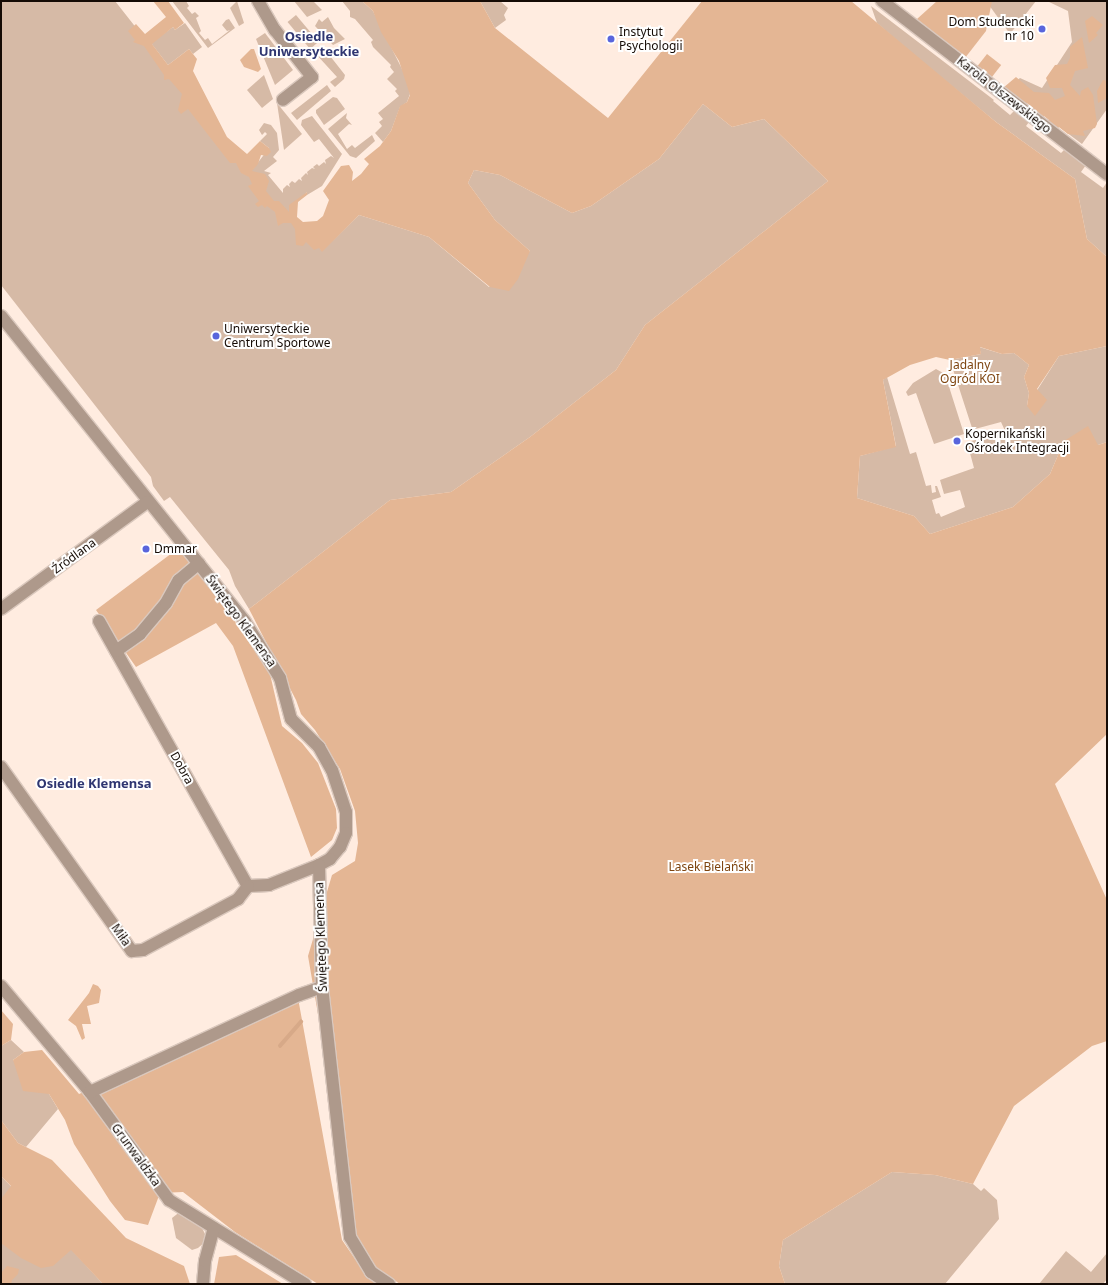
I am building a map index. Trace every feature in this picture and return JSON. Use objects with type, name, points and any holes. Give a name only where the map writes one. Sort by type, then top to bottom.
[{"type":"street","points":[[258,1],[275,30],[312,77],[283,100]]},
{"type":"street","name":"Karola Olszewskiego","points":[[882,1],[1107,174]]},
{"type":"street","name":"Świętego Klemensa","points":[[1,316],[147,502],[199,563],[256,637],[284,684],[291,719],[319,747],[332,770],[346,812],[346,833],[334,854],[318,865],[322,987],[350,1237],[371,1272],[389,1284]]},
{"type":"street","name":"Źródlana","points":[[1,609],[147,502]]},
{"type":"street","points":[[116,651],[140,634],[166,603],[179,580],[199,563]]},
{"type":"street","name":"Dobra","points":[[99,621],[248,886]]},
{"type":"street","name":"Miła","points":[[1,767],[129,948],[137,952],[238,900],[248,886]]},
{"type":"street","points":[[248,886],[269,885],[318,865]]},
{"type":"street","name":"Grunwaldzka","points":[[1,986],[90,1092],[169,1200],[305,1284]]},
{"type":"street","points":[[90,1092],[299,995],[322,987]]},
{"type":"street","points":[[203,1284],[205,1261],[214,1228]]},
{"type":"green space","name":"Uniwersyteckie Centrum Sportowe","points":[[1,1],[115,1],[167,67],[253,169],[269,148],[260,141],[267,134],[265,132],[262,135],[259,130],[264,123],[271,125],[277,133],[279,150],[273,157],[277,161],[264,171],[271,173],[268,175],[283,193],[283,189],[287,185],[290,187],[289,184],[292,181],[295,183],[299,179],[302,181],[301,178],[306,173],[308,175],[307,172],[312,168],[315,169],[313,167],[317,164],[319,166],[324,162],[326,164],[325,160],[331,156],[334,158],[319,139],[314,142],[301,125],[302,120],[312,116],[342,154],[322,186],[307,195],[307,192],[290,209],[322,251],[359,215],[429,237],[489,287],[530,251],[495,220],[468,183],[474,170],[500,175],[572,213],[591,206],[659,159],[703,104],[732,127],[764,119],[828,181],[645,325],[616,370],[530,437],[451,492],[390,500],[249,609],[235,586],[229,570],[170,497],[164,501],[153,486],[151,477],[1,285]]},
{"type":"green space","name":"Lasek Bielański","points":[[153,1],[168,1],[184,23],[175,30],[173,27],[152,44],[168,65],[189,49],[197,59],[193,71],[227,137],[247,154],[260,141],[269,148],[271,152],[267,156],[261,155],[258,164],[252,171],[265,174],[269,181],[266,191],[274,201],[279,201],[289,212],[289,205],[307,192],[307,195],[298,202],[297,217],[303,222],[317,221],[323,216],[329,200],[323,191],[341,166],[349,165],[353,172],[352,181],[361,174],[369,164],[364,159],[380,146],[391,131],[400,106],[407,102],[410,95],[399,61],[381,32],[373,11],[362,1],[480,1],[495,28],[608,118],[702,1],[851,1],[996,122],[1075,179],[1087,239],[1107,257],[1107,346],[1059,356],[1037,389],[1047,400],[1035,416],[1027,406],[1029,393],[1024,377],[1029,365],[1014,353],[1002,354],[980,347],[981,354],[950,360],[936,357],[910,365],[883,380],[896,447],[860,456],[857,498],[914,516],[930,534],[1013,507],[1050,474],[1064,441],[1088,426],[1098,445],[1107,442],[1107,734],[1055,784],[1107,900],[1107,1041],[1092,1046],[1014,1106],[973,1184],[935,1175],[892,1172],[783,1240],[779,1266],[785,1284],[400,1284],[375,1267],[356,1235],[308,956],[332,875],[355,861],[358,843],[355,811],[340,769],[315,730],[301,714],[296,700],[249,609],[390,500],[451,492],[530,437],[616,370],[645,325],[828,181],[764,119],[732,127],[703,104],[659,159],[591,206],[572,213],[500,175],[474,170],[468,183],[495,220],[530,251],[518,279],[509,291],[490,287],[429,237],[359,215],[322,252],[319,248],[314,250],[306,242],[303,246],[296,245],[295,229],[291,223],[283,223],[278,226],[275,212],[267,206],[265,208],[262,205],[258,207],[255,204],[259,201],[248,186],[252,184],[249,177],[241,173],[236,163],[230,163],[188,109],[181,114],[178,110],[182,94],[169,79],[164,80],[164,75],[144,46],[133,42],[135,40],[128,31],[136,24],[145,34],[166,17]]},
{"type":"green space","points":[[172,1],[186,1],[189,6],[187,8],[192,14],[195,12],[199,16],[196,18],[201,31],[199,33],[205,40],[208,38],[212,44],[230,30],[227,31],[222,25],[226,20],[229,19],[235,28],[208,48]]},
{"type":"green space","points":[[237,1],[244,23],[239,26],[230,8]]},
{"type":"green space","points":[[294,1],[313,1],[322,10],[307,17]]},
{"type":"green space","points":[[342,1],[362,1],[373,11],[407,79],[410,94],[407,102],[400,107],[391,131],[383,142],[375,133],[382,126],[379,122],[383,119],[378,113],[399,96],[395,91],[397,89],[387,79],[394,72],[390,67],[391,65],[373,47],[371,42],[373,40],[355,19],[350,17],[350,11]]},
{"type":"green space","points":[[480,1],[500,1],[508,8],[504,15],[506,20],[495,28]]},
{"type":"green space","points":[[937,1],[992,1],[986,31],[965,58],[917,19]]},
{"type":"green space","points":[[986,1],[1036,1],[1010,34]]},
{"type":"green space","points":[[1047,1],[1107,1],[1107,109],[1082,144],[1007,88],[1020,78],[1042,88],[1072,42],[1068,11]]},
{"type":"green space","points":[[871,6],[994,100],[993,101],[1010,115],[1015,110],[1029,122],[1026,126],[1061,153],[1064,150],[1086,165],[1081,172],[1103,188],[1107,182],[1107,257],[1087,239],[1075,179],[996,122],[914,55],[877,23]]},
{"type":"green space","points":[[296,15],[318,42],[310,49],[288,22]]},
{"type":"green space","points":[[1092,16],[1103,25],[1096,33],[1098,35],[1089,43],[1085,21]]},
{"type":"green space","points":[[328,17],[334,28],[345,39],[333,45],[315,26],[319,19],[322,22]]},
{"type":"green space","points":[[185,23],[202,47],[193,54],[189,49],[168,65],[151,43],[173,27],[175,30]]},
{"type":"green space","points":[[265,33],[293,70],[275,85],[256,39]]},
{"type":"green space","points":[[1082,37],[1088,68],[1075,71],[1070,85],[1080,96],[1081,91],[1088,87],[1093,95],[1097,124],[1095,128],[1083,131],[1085,136],[1068,134],[1059,127],[1056,131],[1048,122],[1049,120],[1044,116],[1042,119],[1032,112],[1033,108],[1027,103],[1025,107],[1003,88],[1016,77],[1034,92],[1049,93],[1055,100],[1065,96],[1062,88],[1050,88],[1046,78],[1055,65],[1067,64],[1070,58],[1070,47]]},
{"type":"green space","points":[[323,47],[345,75],[344,79],[335,87],[330,82],[337,77],[315,53]]},
{"type":"green space","points":[[251,49],[254,49],[261,69],[258,72],[244,67],[240,60]]},
{"type":"green space","points":[[987,54],[1001,65],[992,77],[978,66]]},
{"type":"green space","points":[[264,75],[273,99],[262,108],[247,90]]},
{"type":"green space","points":[[1103,80],[1107,81],[1107,98],[1098,103],[1097,91]]},
{"type":"green space","points":[[327,85],[331,91],[297,120],[291,113]]},
{"type":"green space","points":[[333,97],[337,98],[345,109],[324,125],[316,113],[316,110]]},
{"type":"green space","points":[[277,103],[302,134],[284,150]]},
{"type":"green space","points":[[347,113],[346,118],[352,125],[349,124],[338,134],[347,149],[352,145],[355,148],[372,135],[375,141],[356,158],[350,156],[328,129]]},
{"type":"green space","name":"Jadalny Ogród KOI","points":[[1107,346],[1107,442],[1098,445],[1064,441],[1050,474],[1013,507],[930,534],[914,516],[857,498],[860,456],[896,446],[883,380],[887,377],[910,454],[916,452],[926,486],[931,485],[932,493],[936,492],[935,486],[937,486],[941,497],[932,500],[936,514],[939,513],[941,517],[965,507],[960,490],[944,494],[940,480],[974,468],[967,442],[1006,433],[1001,422],[975,429],[972,428],[950,360],[981,354],[979,347],[1002,354],[1014,353],[1029,365],[1024,377],[1029,393],[1027,406],[1059,356]]},
{"type":"green space","points":[[936,369],[945,374],[964,434],[934,444],[916,393],[908,396],[906,392],[913,383]]},
{"type":"green space","points":[[172,553],[184,555],[236,623],[270,674],[282,726],[302,743],[318,763],[336,809],[337,828],[332,840],[311,857],[233,646],[216,623],[136,667],[96,610]]},
{"type":"green space","points":[[93,984],[98,986],[101,990],[99,1003],[87,1006],[91,1024],[82,1024],[85,1038],[82,1040],[76,1026],[68,1020],[89,993]]},
{"type":"green space","points":[[298,998],[342,1240],[368,1278],[377,1284],[318,1284],[235,1232],[183,1192],[160,1193],[148,1225],[125,1220],[110,1201],[74,1144],[65,1120],[49,1094],[23,1091],[13,1060],[24,1052],[42,1050],[79,1094]]},
{"type":"green space","points":[[1,1010],[13,1024],[11,1040],[1,1046]]},
{"type":"green space","points":[[11,1040],[24,1052],[13,1060],[49,1094],[58,1109],[26,1147],[18,1143],[1,1120],[1,1046]]},
{"type":"green space","points":[[1,1120],[18,1143],[52,1160],[126,1238],[184,1266],[190,1284],[103,1284],[71,1250],[53,1266],[41,1268],[21,1258],[1,1243],[1,1199],[11,1186],[1,1176]]},
{"type":"green space","points":[[892,1172],[935,1175],[973,1184],[981,1191],[984,1188],[997,1200],[999,1219],[945,1284],[785,1284],[779,1266],[783,1240]]},
{"type":"green space","points":[[1,1176],[71,1249],[103,1284],[1,1284]]},
{"type":"green space","points":[[181,1211],[201,1226],[205,1234],[206,1241],[198,1248],[192,1250],[176,1238],[172,1218]]},
{"type":"green space","points":[[1066,1251],[1091,1272],[1107,1253],[1107,1279],[1103,1284],[1039,1284]]},
{"type":"green space","points":[[236,1255],[283,1284],[214,1284],[219,1257]]},
{"type":"green space","points":[[7,1266],[19,1269],[18,1274],[12,1280],[11,1284],[1,1284],[1,1273]]},
{"type":"waterway","points":[[280,1046],[301,1022]]},
{"type":"place","name":"Dom Studencki nr 10","points":[[1042,29]]},
{"type":"place","name":"Instytut Psychologii","points":[[611,39]]},
{"type":"place","name":"Uniwersyteckie Centrum Sportowe","points":[[216,336]]},
{"type":"place","name":"Kopernikański Ośrodek Integracji","points":[[957,441]]},
{"type":"place","name":"Dmmar","points":[[146,549]]},
{"type":"district","name":"Osiedle Uniwersyteckie","points":[[309,44]]},
{"type":"district","name":"Osiedle Klemensa","points":[[94,783]]}]
